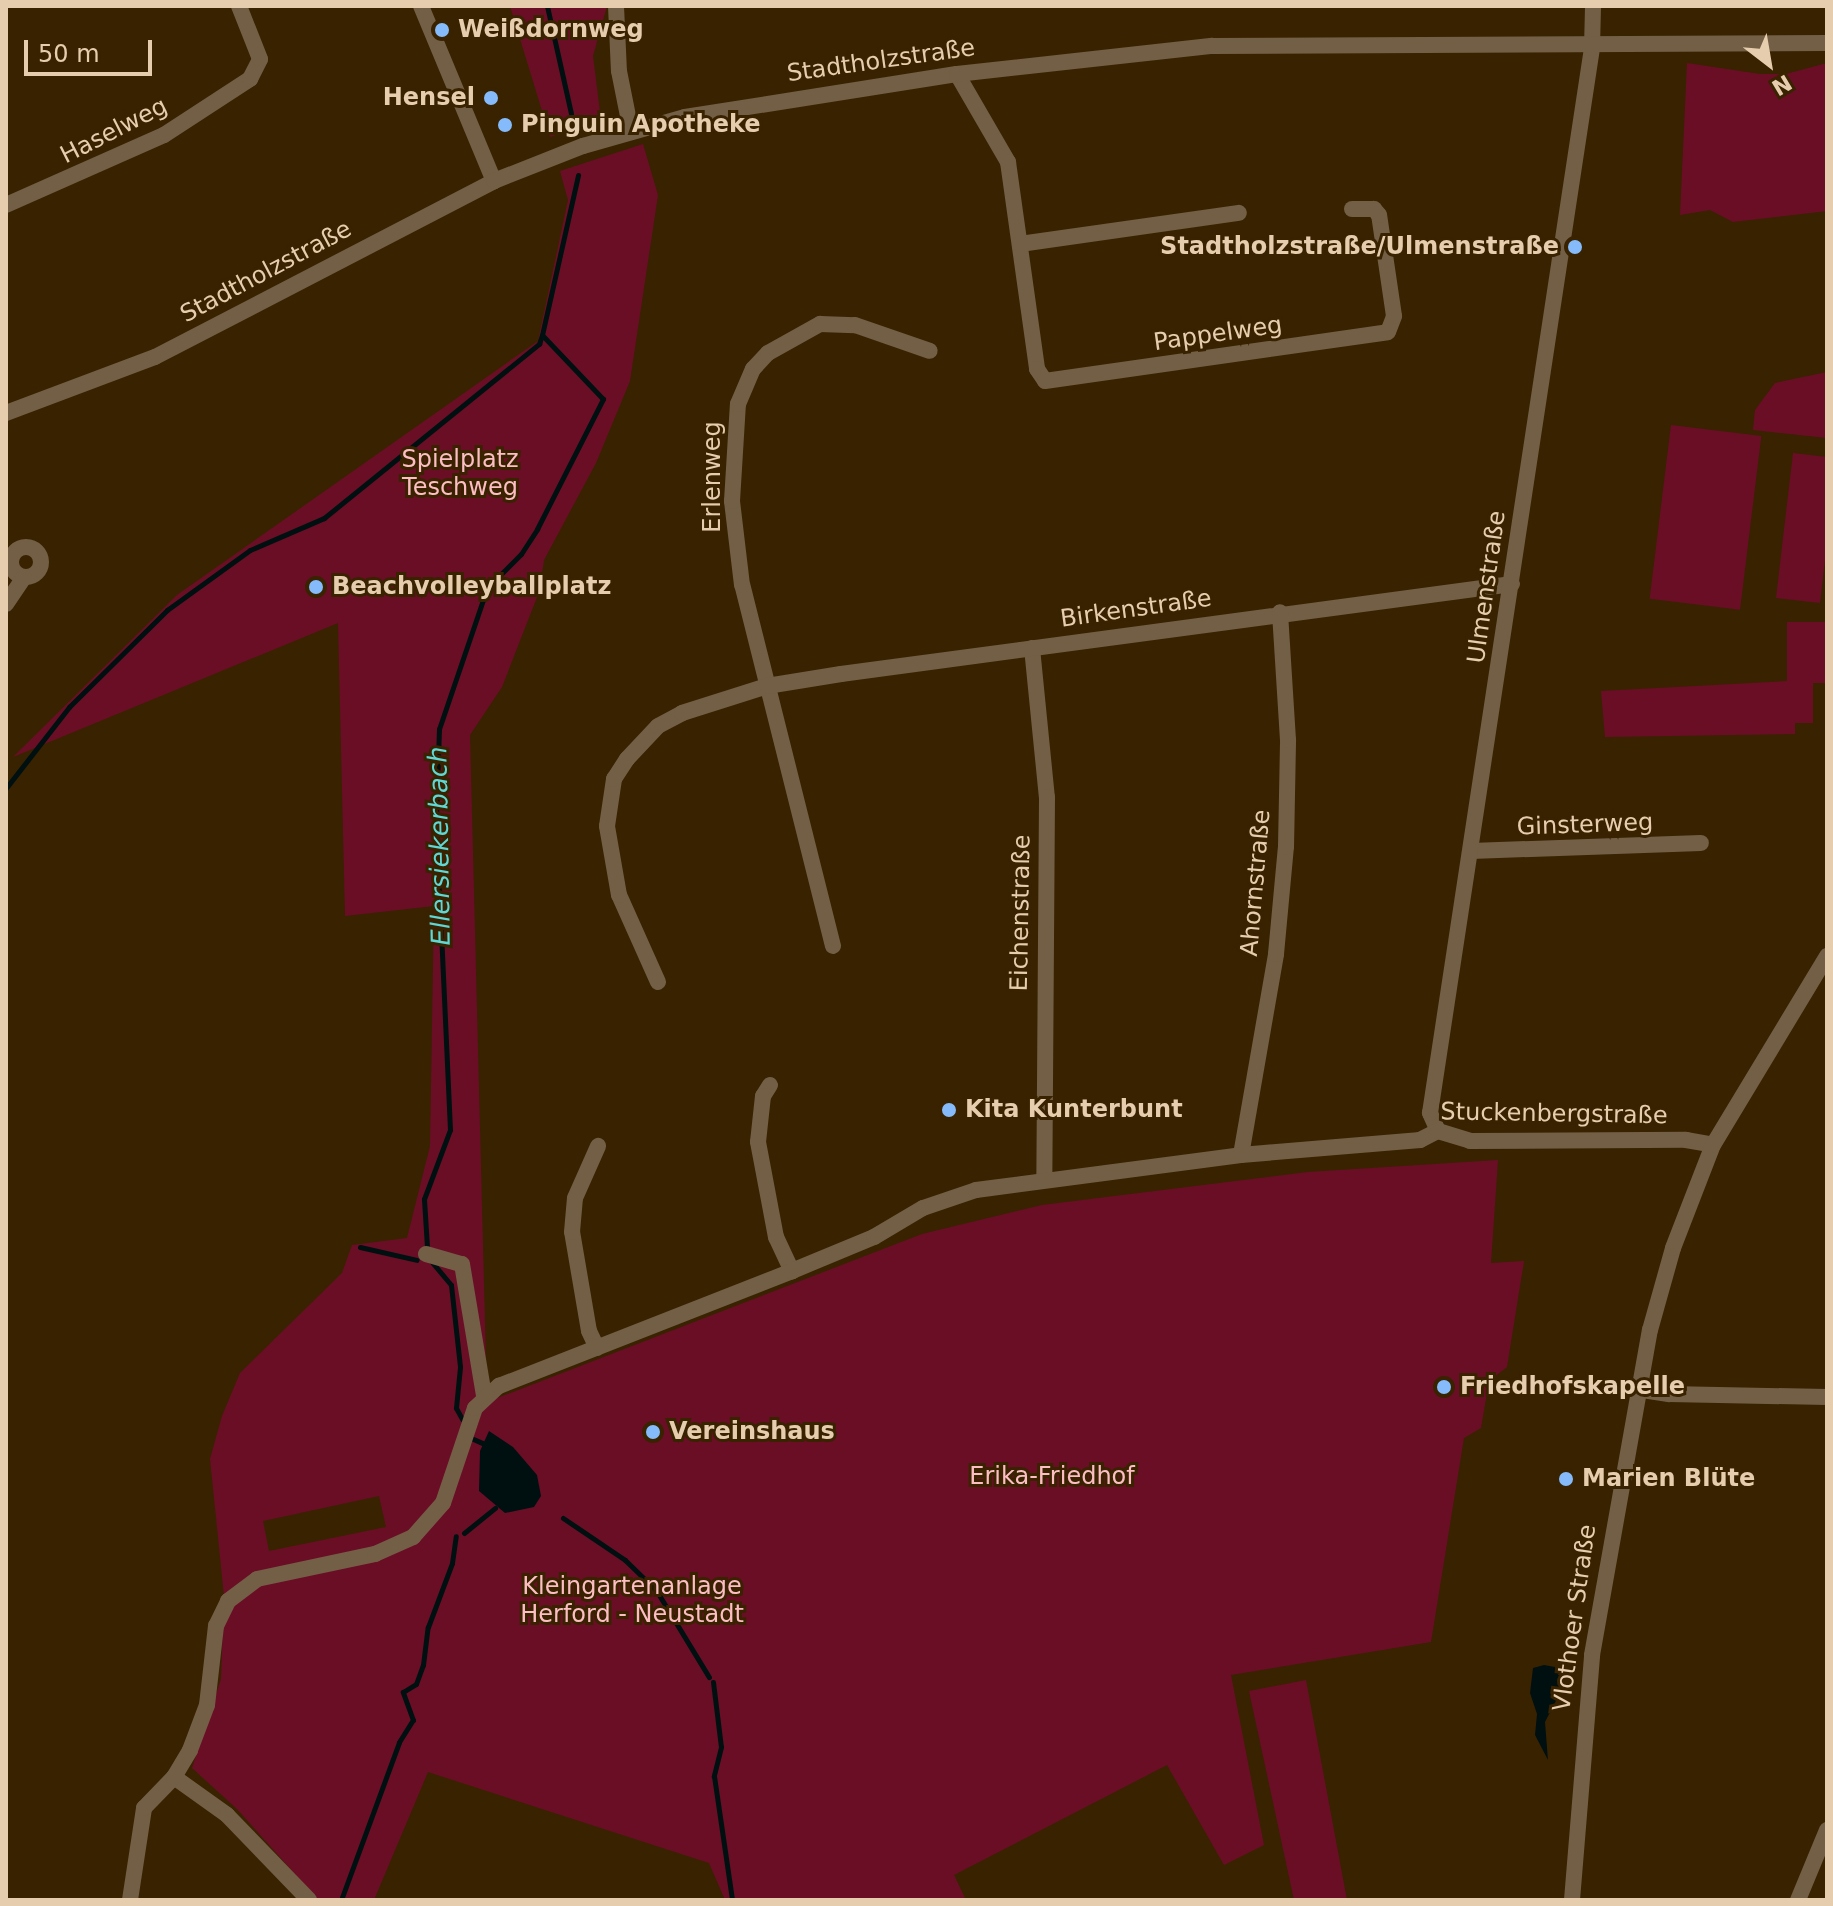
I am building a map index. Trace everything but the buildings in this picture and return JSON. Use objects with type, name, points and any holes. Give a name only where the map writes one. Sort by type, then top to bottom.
[{"type":"street","name":"Haselweg","points":[[6,205],[164,135],[250,79],[260,59],[239,6]]},
{"type":"street","points":[[421,6],[494,181]]},
{"type":"street","points":[[616,6],[619,71],[631,131]]},
{"type":"street","name":"Ulmenstraße","points":[[1438,1131],[1430,1113],[1592,48],[1593,6]]},
{"type":"street","name":"Stadtholzstraße","points":[[6,413],[155,357],[494,181],[631,131],[760,102],[957,74],[1212,46],[1592,48],[1827,43]]},
{"type":"street","name":"Pappelweg","points":[[957,74],[1008,162],[1037,369],[1053,383],[1388,332],[1394,316],[1379,215],[1374,209],[1352,209]]},
{"type":"street","points":[[1020,244],[1239,213]]},
{"type":"street","name":"Erlenweg","points":[[767,686],[742,585],[732,501],[738,404],[753,369],[778,344],[820,324],[855,325],[930,351]]},
{"type":"street","points":[[6,604],[24,577]]},
{"type":"street","name":"Birkenstraße","points":[[658,982],[632,933],[613,873],[607,826],[614,779],[658,726],[767,686],[1280,612],[1512,584]]},
{"type":"street","name":"Ahornstraße","points":[[1241,1155],[1276,954],[1286,847],[1288,740],[1280,612]]},
{"type":"street","name":"Eichenstraße","points":[[1032,648],[1047,797],[1044,1180]]},
{"type":"street","points":[[767,686],[833,946]]},
{"type":"street","name":"Ginsterweg","points":[[1471,851],[1701,843]]},
{"type":"street","name":"Vlothoer Straße","points":[[1572,1900],[1592,1655],[1636,1389],[1673,1248],[1713,1145],[1827,956]]},
{"type":"street","points":[[770,1085],[763,1096],[758,1142],[776,1237],[792,1271]]},
{"type":"street","name":"Stuckenbergstraße","points":[[484,1395],[792,1271],[944,1200],[1044,1180],[1241,1155],[1420,1140],[1438,1131],[1470,1141],[1686,1140],[1713,1145]]},
{"type":"street","points":[[597,1348],[589,1331],[572,1232],[575,1198],[598,1146]]},
{"type":"street","points":[[130,1900],[144,1808],[174,1777],[207,1705],[216,1626],[228,1601],[257,1579],[375,1554],[413,1537],[443,1503],[484,1395],[462,1264],[426,1254]]},
{"type":"street","points":[[1636,1389],[1827,1397]]},
{"type":"street","points":[[174,1777],[227,1815],[309,1900]]},
{"type":"street","points":[[1798,1900],[1827,1830]]},
{"type":"green space","points":[[510,6],[607,6],[593,56],[601,120],[550,137]]},
{"type":"green space","points":[[1687,63],[1760,74],[1786,74],[1827,63],[1827,211],[1733,222],[1710,210],[1680,215]]},
{"type":"green space","points":[[643,144],[658,195],[630,381],[596,463],[544,560],[539,592],[502,687],[470,735],[487,1402],[922,1234],[1042,1205],[1308,1172],[1498,1160],[1491,1263],[1524,1261],[1507,1367],[1489,1381],[1481,1428],[1464,1438],[1431,1642],[1231,1675],[1264,1845],[1224,1865],[1167,1765],[954,1875],[966,1900],[725,1900],[709,1863],[428,1772],[374,1900],[318,1900],[237,1809],[192,1768],[221,1679],[224,1596],[210,1459],[222,1416],[240,1373],[342,1273],[352,1245],[407,1238],[430,1146],[434,906],[345,916],[338,623],[13,757],[177,595],[538,341],[568,200],[560,171]],"holes":[[[379,1496],[386,1527],[269,1551],[263,1521]]]},
{"type":"green space","points":[[1827,372],[1827,438],[1753,430],[1755,410],[1775,383]]},
{"type":"green space","points":[[1671,425],[1761,436],[1740,610],[1650,599]]},
{"type":"green space","points":[[1793,453],[1827,457],[1827,542],[1820,603],[1776,598]]},
{"type":"green space","points":[[1787,622],[1827,622],[1827,683],[1813,683],[1813,723],[1795,723],[1795,734],[1605,737],[1601,691],[1787,681]]},
{"type":"green space","points":[[1306,1680],[1347,1900],[1294,1900],[1249,1691]]},
{"type":"shaded area","points":[[489,1431],[513,1447],[537,1475],[541,1496],[534,1507],[505,1513],[479,1491],[480,1451]]},
{"type":"shaded area","points":[[1544,1665],[1555,1667],[1561,1677],[1560,1693],[1545,1722],[1548,1760],[1535,1735],[1537,1714],[1530,1693],[1533,1668]]},
{"type":"waterway","name":"Ellersiekerbach","points":[[547,6],[571,113]]},
{"type":"waterway","name":"Ellersiekerbach","points":[[427,1247],[424,1199],[450,1130],[436,819],[439,729],[487,588],[521,554],[537,529],[603,399],[542,335],[578,175]]},
{"type":"waterway","points":[[6,788],[69,707],[167,610],[250,550],[324,518],[539,344],[542,335]]},
{"type":"waterway","points":[[360,1247],[417,1260]]},
{"type":"waterway","name":"Ellersiekerbach","points":[[431,1261],[451,1285],[460,1367],[456,1408],[462,1419]]},
{"type":"waterway","points":[[471,1438],[482,1443]]},
{"type":"waterway","points":[[464,1533],[495,1508]]},
{"type":"waterway","points":[[563,1518],[625,1560],[656,1590],[709,1677]]},
{"type":"waterway","name":"Ellersiekerbach","points":[[341,1900],[399,1742],[413,1720],[403,1692],[416,1684],[423,1665],[428,1627],[452,1563],[456,1536]]},
{"type":"waterway","points":[[713,1682],[721,1747],[714,1776],[732,1900]]},
{"type":"place","name":"Weißdornweg","points":[[442,30]]},
{"type":"place","name":"Hensel","points":[[491,98]]},
{"type":"place","name":"Pinguin Apotheke","points":[[505,125]]},
{"type":"place","name":"Stadtholzstraße/Ulmenstraße","points":[[1575,247]]},
{"type":"place","name":"Beachvolleyballplatz","points":[[316,587]]},
{"type":"place","name":"Kita Kunterbunt","points":[[949,1110]]},
{"type":"place","name":"Friedhofskapelle","points":[[1444,1387]]},
{"type":"place","name":"Vereinshaus","points":[[653,1432]]},
{"type":"place","name":"Marien Blüte","points":[[1566,1479]]},
{"type":"park label","name":"Spielplatz Teschweg","points":[[460,474]]},
{"type":"park label","name":"Erika-Friedhof","points":[[1052,1477]]},
{"type":"park label","name":"Kleingartenanlage Herford - Neustadt","points":[[632,1601]]}]
